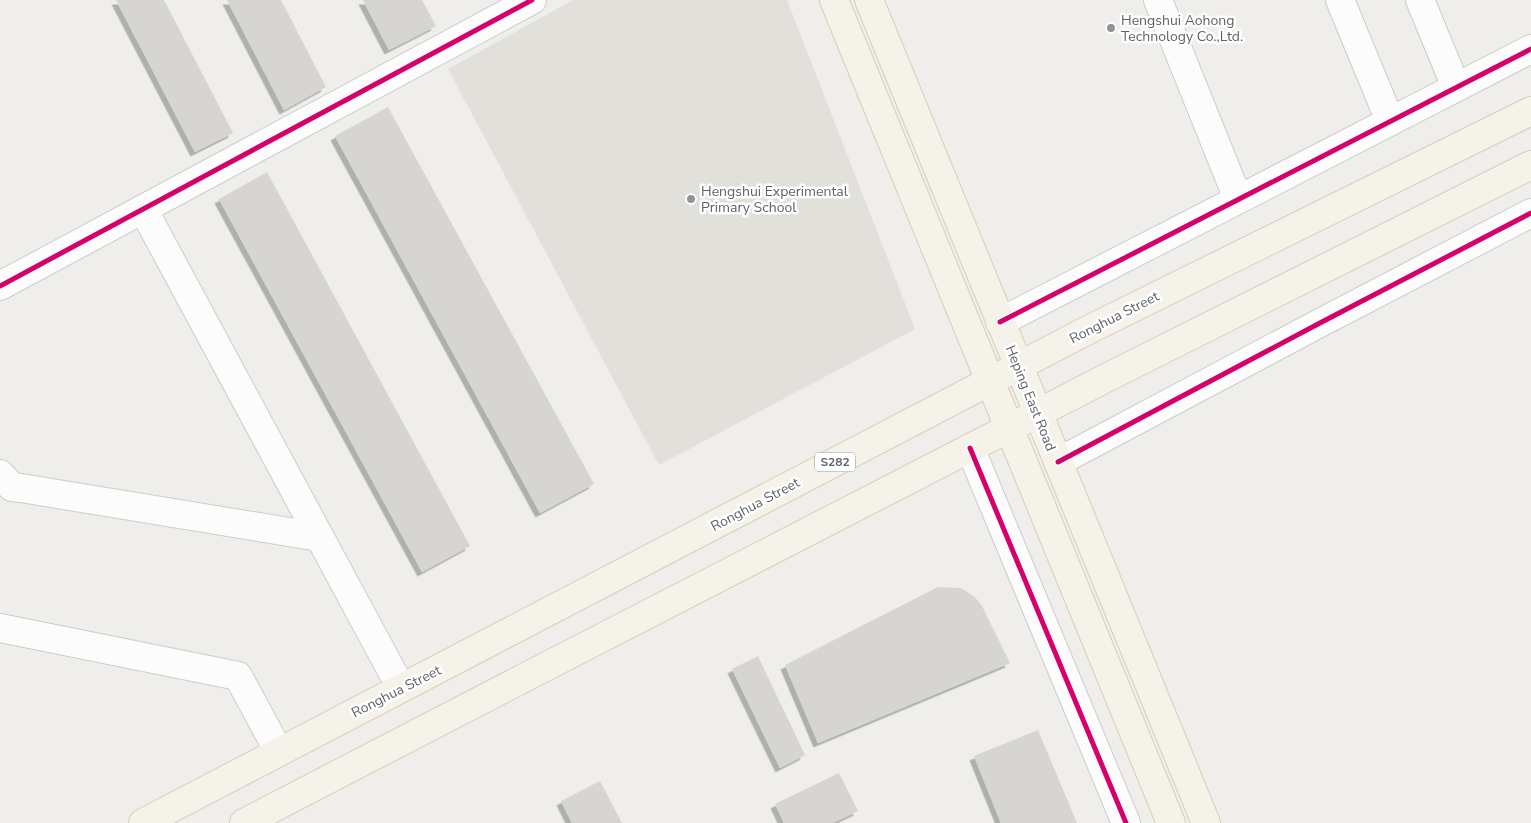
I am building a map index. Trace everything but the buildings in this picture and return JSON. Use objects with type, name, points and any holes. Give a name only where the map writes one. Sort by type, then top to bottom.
[{"type":"main road","points":[[834,0],[1171,823]]},
{"type":"main road","name":"Heping East Road","points":[[869,0],[1206,823]]},
{"type":"main road","name":"Ronghua Street","points":[[143,823],[1088,330],[1531,111]]},
{"type":"main road","points":[[244,823],[1038,413],[1531,166]]},
{"type":"street","points":[[0,286],[532,0]]},
{"type":"street","points":[[1158,0],[1238,199]]},
{"type":"street","points":[[1340,0],[1390,121]]},
{"type":"street","points":[[1420,0],[1456,87]]},
{"type":"street","points":[[1000,322],[1531,48]]},
{"type":"street","points":[[143,209],[401,688]]},
{"type":"street","points":[[1058,462],[1309,328],[1531,213]]},
{"type":"street","points":[[970,448],[1126,823]]},
{"type":"street","points":[[0,474],[12,487],[319,537]]},
{"type":"street","points":[[0,628],[238,676],[279,752]]},
{"type":"shaded area","name":"Hengshui Experimental Primary School","points":[[573,0],[787,0],[915,329],[659,465],[448,69]]},
{"type":"cycle path","points":[[0,286],[532,0]]},
{"type":"cycle path","points":[[1000,322],[1531,49]]},
{"type":"cycle path","points":[[1058,462],[1531,213]]},
{"type":"cycle path","points":[[970,448],[1126,823]]},
{"type":"place","name":"Hengshui Aohong Technology Co.,Ltd.","points":[[1111,28]]},
{"type":"place","name":"Hengshui Experimental Primary School","points":[[691,199]]}]
